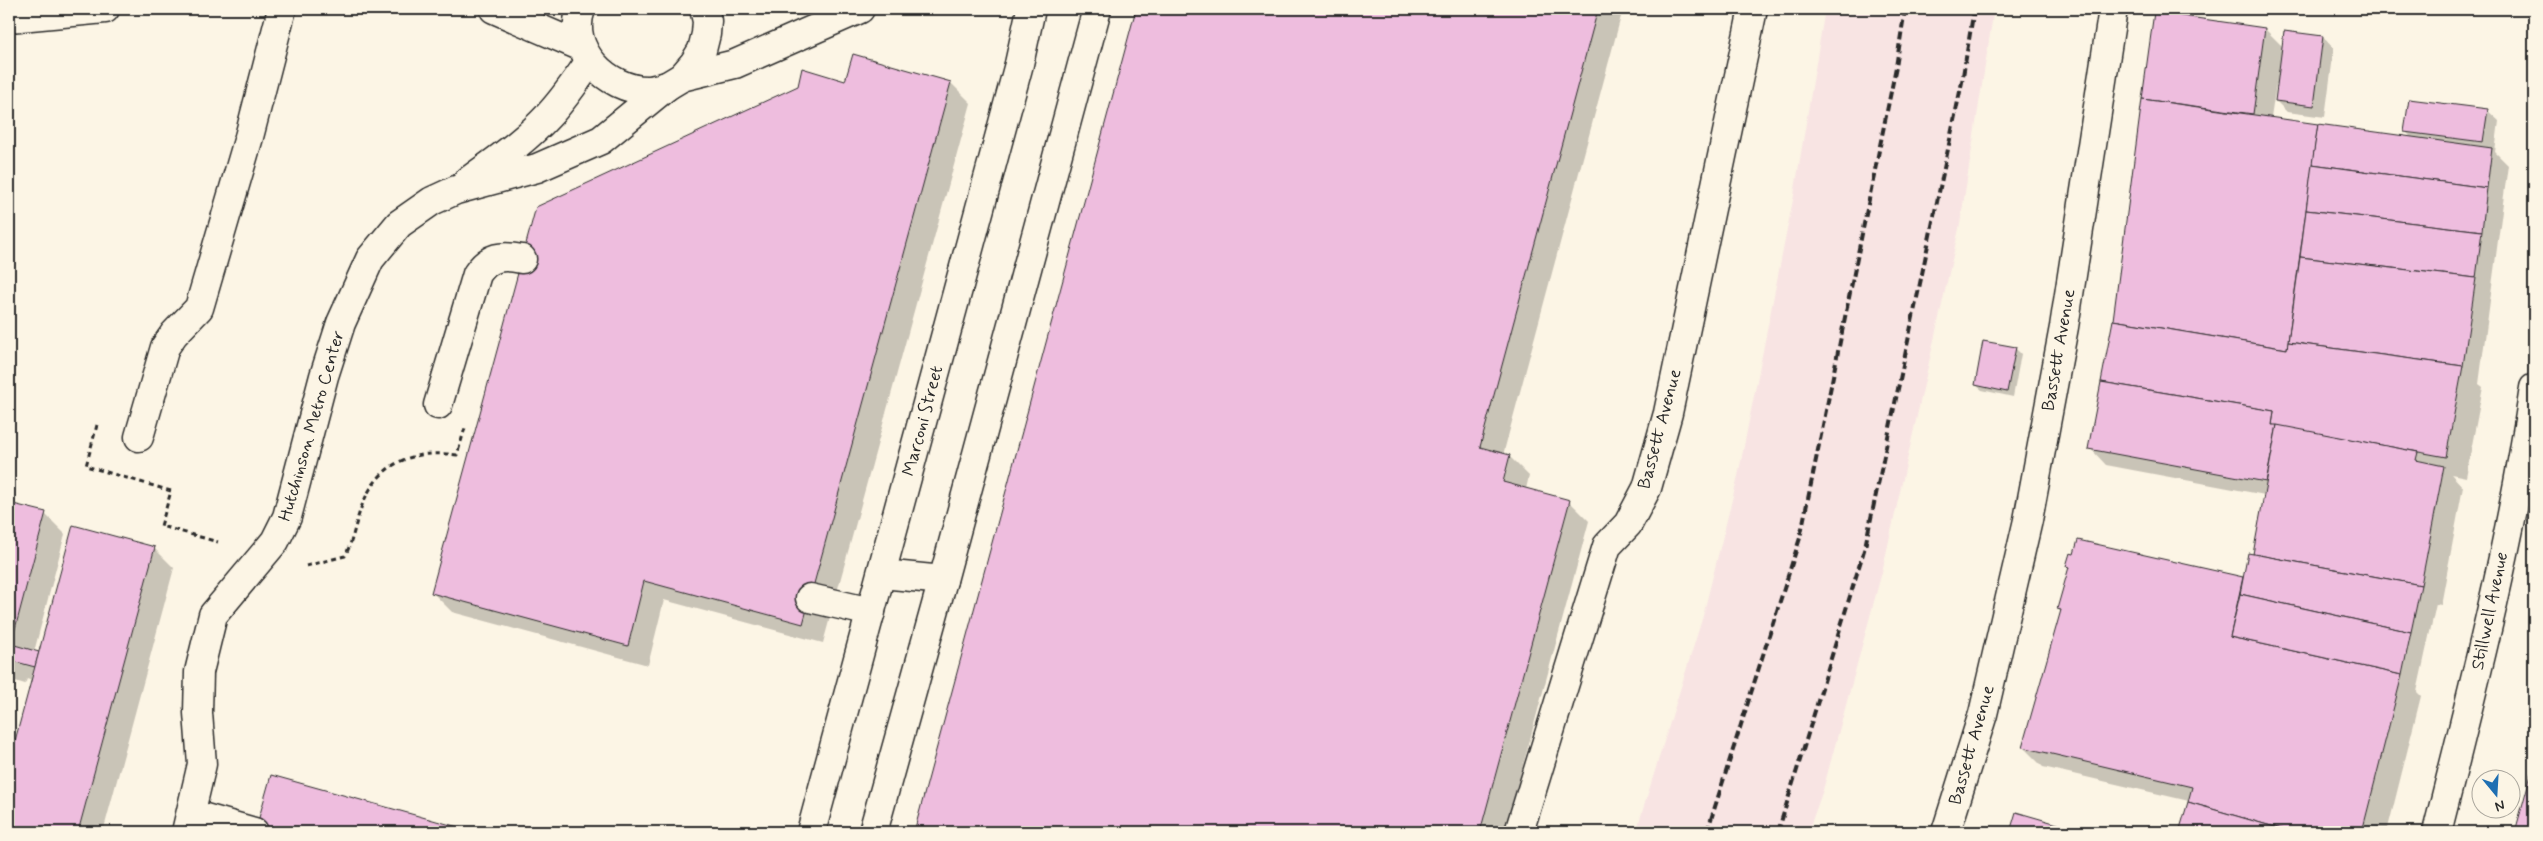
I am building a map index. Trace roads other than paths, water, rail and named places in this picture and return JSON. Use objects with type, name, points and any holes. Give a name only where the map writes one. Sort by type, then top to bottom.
[{"type":"street","points":[[9,18],[105,9]]},
{"type":"street","points":[[139,437],[165,347],[174,334],[199,308],[249,137],[282,9]]},
{"type":"street","name":"Hutchinson Metro Center","points":[[494,9],[586,54],[603,73],[634,88],[648,90],[736,64],[860,9]]},
{"type":"street","points":[[581,9],[578,31],[586,54]]},
{"type":"street","name":"Hutchinson Metro Center","points":[[188,823],[202,764],[198,713],[199,672],[213,615],[274,542],[287,517],[324,376],[349,305],[370,259],[399,224],[432,201],[456,190],[537,168],[601,140],[674,81],[702,50],[707,21],[704,9]]},
{"type":"street","name":"Marconi Street","points":[[811,832],[1020,64],[1031,9]]},
{"type":"street","points":[[872,832],[943,580],[1097,9]]},
{"type":"street","name":"Bassett Avenue","points":[[1519,832],[1607,546],[1628,524],[1647,488],[1668,413],[1753,9]]},
{"type":"street","name":"Bassett Avenue","points":[[1946,832],[1983,714],[2028,520],[2064,326],[2113,9]]},
{"type":"street","name":"Hutchinson Metro Center","points":[[456,190],[520,142],[547,117],[567,94],[586,54]]},
{"type":"street","points":[[438,406],[477,274],[484,264],[492,260],[502,257],[522,259]]},
{"type":"street","name":"Stillwell Avenue","points":[[2437,832],[2476,676],[2524,456],[2534,388]]},
{"type":"street","points":[[882,574],[943,580]]},
{"type":"street","points":[[810,598],[871,612]]},
{"type":"street","points":[[188,823],[254,832]]},
{"type":"railway","points":[[1707,832],[1800,538],[1896,67],[1905,9]]},
{"type":"railway","points":[[1778,832],[1865,547],[1962,82],[1974,9]]}]
